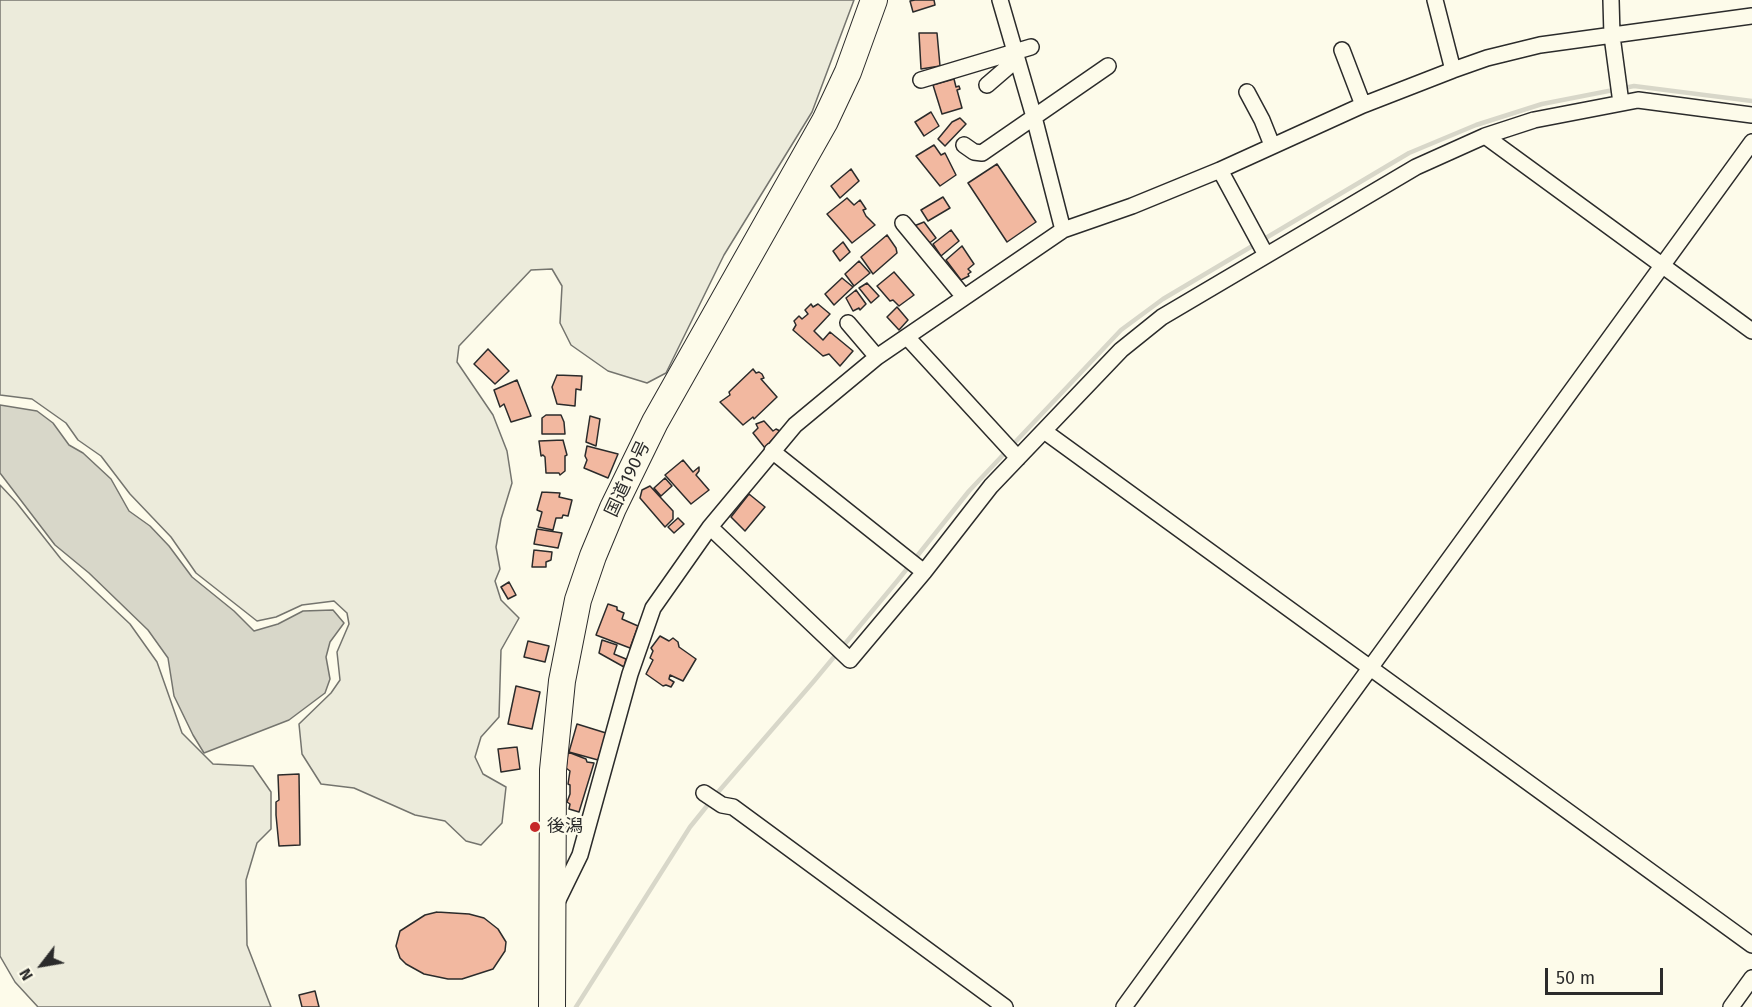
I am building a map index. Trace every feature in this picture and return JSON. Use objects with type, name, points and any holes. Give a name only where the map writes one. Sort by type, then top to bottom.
[{"type":"highway","name":"国道190号","points":[[552,1007],[553,770],[556,722],[569,638],[578,600],[613,508],[655,422],[825,121],[848,72],[874,0]]},
{"type":"street","points":[[1000,0],[1034,117],[1063,230]]},
{"type":"street","points":[[1435,0],[1453,70]]},
{"type":"street","points":[[1611,0],[1612,36],[1621,103]]},
{"type":"street","points":[[553,910],[580,855],[630,674],[652,608],[710,527],[772,451],[795,425],[851,376],[1063,230],[1132,206],[1220,170],[1363,105],[1487,58],[1540,45],[1752,16]]},
{"type":"street","points":[[987,85],[1015,56],[1030,47]]},
{"type":"street","points":[[1342,50],[1363,105]]},
{"type":"street","points":[[921,80],[1015,56]]},
{"type":"street","points":[[964,145],[974,152],[982,153],[1108,66]]},
{"type":"street","points":[[1247,92],[1272,145]]},
{"type":"street","points":[[710,527],[850,660],[924,572],[968,514],[1018,458],[1120,350],[1162,317],[1416,167],[1485,136],[1534,120],[1638,100],[1752,116]]},
{"type":"street","points":[[1485,136],[1752,331]]},
{"type":"street","points":[[1124,1007],[1752,142]]},
{"type":"street","points":[[1220,170],[1266,255]]},
{"type":"street","points":[[903,223],[964,297]]},
{"type":"street","points":[[848,323],[877,357]]},
{"type":"street","points":[[907,337],[1018,458]]},
{"type":"street","points":[[1044,431],[1752,945]]},
{"type":"street","points":[[772,451],[924,572]]},
{"type":"street","points":[[704,793],[722,805],[733,807],[1005,1007]]},
{"type":"street","points":[[1731,1007],[1752,978]]},
{"type":"shaded area","points":[[0,0],[854,0],[812,112],[724,255],[666,373],[647,383],[608,371],[571,345],[560,323],[562,286],[552,269],[531,270],[459,346],[457,362],[493,415],[507,451],[512,483],[501,519],[496,547],[500,569],[495,581],[501,600],[519,618],[501,650],[499,717],[481,737],[475,757],[483,774],[506,787],[502,823],[481,845],[466,841],[445,821],[415,815],[354,788],[321,784],[302,754],[299,724],[331,693],[340,680],[337,652],[349,624],[347,613],[334,601],[302,605],[276,617],[257,621],[196,573],[171,537],[130,494],[101,456],[78,440],[66,423],[32,399],[0,395]]},
{"type":"shaded area","points":[[0,405],[37,411],[53,423],[69,445],[83,453],[111,479],[129,511],[150,526],[169,546],[192,577],[234,611],[254,631],[278,624],[303,611],[333,610],[344,623],[330,642],[326,657],[330,679],[325,693],[289,720],[204,753],[174,696],[168,658],[148,630],[89,573],[55,545],[0,473]]},
{"type":"shaded area","points":[[0,485],[61,559],[130,624],[157,662],[182,733],[213,764],[253,766],[271,792],[271,829],[257,843],[246,880],[247,945],[271,1007],[38,1007],[15,982],[0,956]]},
{"type":"building","points":[[934,0],[935,5],[913,12],[910,1]]},
{"type":"building","points":[[919,33],[937,33],[940,66],[921,69]]},
{"type":"building","points":[[954,79],[956,87],[959,86],[960,89],[957,90],[962,108],[942,114],[933,85]]},
{"type":"building","points":[[931,112],[939,126],[924,136],[915,122]]},
{"type":"building","points":[[960,118],[966,124],[945,146],[938,139],[952,122]]},
{"type":"building","points":[[934,145],[941,155],[945,153],[956,175],[940,186],[916,156]]},
{"type":"building","points":[[997,164],[1036,222],[1007,242],[968,183]]},
{"type":"building","points":[[851,169],[859,181],[840,198],[831,186]]},
{"type":"building","points":[[943,197],[950,208],[928,221],[921,210]]},
{"type":"building","points":[[847,198],[854,205],[860,200],[866,209],[863,210],[866,216],[875,225],[852,243],[827,214]]},
{"type":"building","points":[[924,222],[936,238],[927,245],[914,226]]},
{"type":"building","points":[[951,230],[959,241],[941,256],[933,244]]},
{"type":"building","points":[[887,235],[897,253],[873,274],[861,257]]},
{"type":"building","points":[[843,242],[850,252],[840,261],[833,251]]},
{"type":"building","points":[[962,246],[974,264],[968,269],[971,272],[969,276],[961,280],[946,260]]},
{"type":"building","points":[[859,261],[870,273],[854,286],[845,274]]},
{"type":"building","points":[[894,272],[914,295],[899,306],[893,300],[890,301],[877,286]]},
{"type":"building","points":[[842,278],[853,287],[834,305],[825,294]]},
{"type":"building","points":[[867,283],[879,296],[871,303],[859,288]]},
{"type":"building","points":[[856,290],[866,304],[860,310],[859,308],[853,311],[846,298]]},
{"type":"building","points":[[811,304],[813,307],[818,304],[830,314],[814,331],[823,340],[830,332],[853,351],[840,366],[829,354],[823,356],[793,330],[796,325],[794,321],[799,316],[802,319],[808,314],[805,310]]},
{"type":"building","points":[[897,307],[908,320],[899,330],[887,317]]},
{"type":"building","points":[[488,349],[509,371],[495,384],[474,364]]},
{"type":"building","points":[[753,369],[756,373],[762,374],[764,378],[761,379],[777,397],[754,419],[753,417],[743,425],[720,402],[730,395],[729,392]]},
{"type":"building","points":[[557,375],[582,376],[581,390],[576,389],[575,406],[557,404],[552,387]]},
{"type":"building","points":[[517,380],[531,416],[511,422],[504,404],[500,407],[494,390]]},
{"type":"building","points":[[546,415],[561,415],[565,434],[542,434],[542,418]]},
{"type":"building","points":[[590,416],[600,419],[596,446],[586,442]]},
{"type":"building","points":[[764,421],[773,431],[776,429],[780,431],[765,448],[753,433],[758,428],[756,424]]},
{"type":"building","points":[[563,440],[567,455],[565,456],[565,471],[560,475],[559,473],[546,473],[545,457],[541,456],[539,441]]},
{"type":"building","points":[[587,446],[618,454],[608,478],[584,468],[587,460],[585,456]]},
{"type":"building","points":[[683,460],[693,472],[699,467],[696,475],[709,490],[691,504],[665,475]]},
{"type":"building","points":[[665,478],[672,486],[661,496],[654,488]]},
{"type":"building","points":[[650,486],[673,511],[673,519],[665,527],[640,498],[642,490]]},
{"type":"building","points":[[542,492],[560,493],[559,497],[572,500],[568,516],[563,515],[562,518],[556,518],[553,530],[538,527],[542,512],[537,510]]},
{"type":"building","points":[[749,494],[765,507],[745,531],[731,517]]},
{"type":"building","points":[[678,518],[684,524],[674,533],[668,527]]},
{"type":"building","points":[[537,529],[562,533],[558,548],[534,544]]},
{"type":"building","points":[[534,550],[552,552],[551,560],[546,562],[546,567],[532,567]]},
{"type":"building","points":[[509,582],[516,595],[508,599],[501,587]]},
{"type":"building","points":[[608,604],[624,613],[622,619],[638,626],[630,648],[596,635]]},
{"type":"building","points":[[660,636],[669,641],[673,638],[678,642],[679,647],[696,659],[683,681],[670,675],[669,679],[674,682],[671,687],[663,686],[646,674],[653,660],[650,658],[653,651],[651,648]]},
{"type":"building","points":[[602,640],[617,645],[614,654],[626,659],[624,667],[599,653]]},
{"type":"building","points":[[528,641],[549,646],[545,662],[524,657]]},
{"type":"building","points":[[516,686],[540,692],[532,729],[508,724]]},
{"type":"building","points":[[577,724],[606,733],[598,760],[569,752]]},
{"type":"building","points":[[517,747],[520,769],[501,772],[498,749]]},
{"type":"building","points":[[568,752],[586,759],[587,762],[594,763],[579,812],[569,809],[570,804],[567,802],[570,794],[568,784],[570,771],[566,768]]},
{"type":"building","points":[[299,774],[300,845],[279,846],[276,815],[276,802],[279,800],[278,775]]},
{"type":"building","points":[[437,912],[469,914],[484,918],[498,929],[506,942],[505,951],[493,969],[462,979],[448,979],[424,974],[400,958],[396,946],[400,931],[425,915]]},
{"type":"building","points":[[315,991],[319,1007],[302,1007],[299,995]]},
{"type":"waterway","points":[[576,1007],[690,827],[898,580],[969,491],[1121,330],[1163,299],[1409,153],[1476,125],[1542,104],[1634,86],[1752,101]]},
{"type":"place","name":"後潟","points":[[535,827]]}]
